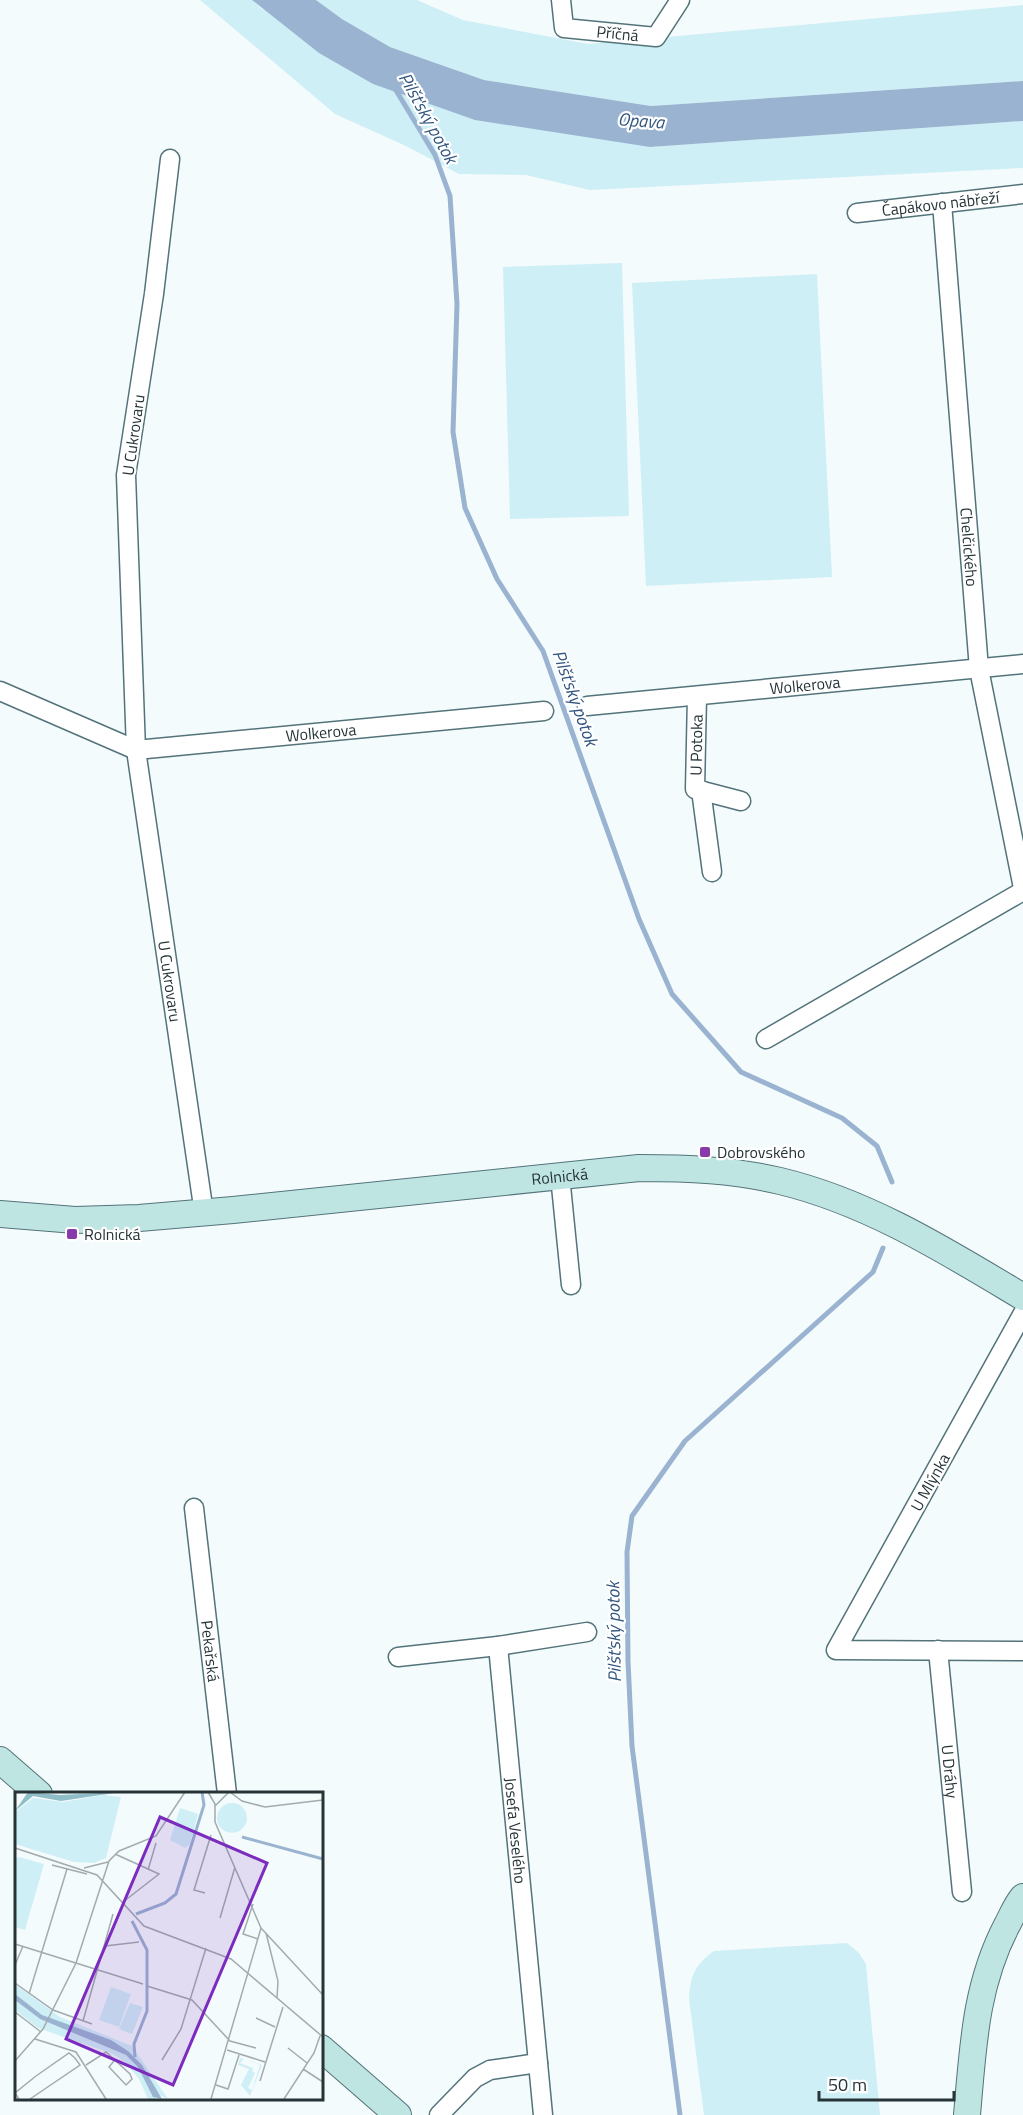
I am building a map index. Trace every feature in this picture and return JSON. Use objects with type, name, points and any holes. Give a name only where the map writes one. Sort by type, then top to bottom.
[{"type":"street","name":"Příčná","points":[[561,0],[564,28],[656,37],[680,0]]},
{"type":"street","name":"U Cukrovaru","points":[[170,159],[154,294],[126,475],[136,750],[204,1213]]},
{"type":"street","name":"Čapákovo nábřeží","points":[[858,213],[1023,194]]},
{"type":"street","name":"Chelčického","points":[[942,202],[979,669],[1023,889]]},
{"type":"street","name":"Wolkerova","points":[[587,706],[1023,664]]},
{"type":"street","points":[[0,691],[136,750]]},
{"type":"street","name":"U Potoka","points":[[697,696],[695,789],[741,801]]},
{"type":"street","name":"Wolkerova","points":[[136,750],[544,711]]},
{"type":"street","name":"U Potoka","points":[[701,790],[711,872]]},
{"type":"street","points":[[766,1039],[1023,889]]},
{"type":"street","name":"Rolnická","points":[[0,1214],[75,1220],[139,1218],[639,1168],[693,1168],[746,1174],[799,1186],[837,1199],[894,1224],[1023,1297]]},
{"type":"street","points":[[560,1176],[571,1285]]},
{"type":"street","name":"U Mlýnka","points":[[938,1650],[836,1650],[1023,1313]]},
{"type":"street","name":"Pekařská","points":[[194,1508],[227,1792]]},
{"type":"street","points":[[398,1658],[587,1632]]},
{"type":"street","name":"Josefa Veselého","points":[[498,1646],[543,2115]]},
{"type":"street","points":[[938,1650],[1023,1651]]},
{"type":"street","name":"U Dráhy","points":[[938,1650],[962,1892]]},
{"type":"street","points":[[0,1760],[37,1792]]},
{"type":"street","points":[[967,2115],[974,2028],[984,1983],[994,1950],[1023,1897]]},
{"type":"street","points":[[322,2049],[398,2115]]},
{"type":"street","points":[[440,2115],[474,2078],[490,2070],[538,2063]]},
{"type":"shaded area","points":[[200,0],[252,0],[262,9],[650,147],[1023,121],[1023,168],[590,190],[526,175],[459,174],[406,146],[335,114]]},
{"type":"shaded area","points":[[316,0],[417,0],[463,20],[588,44],[1023,5],[1023,81],[651,106],[484,80],[390,47],[342,19]]},
{"type":"shaded area","points":[[622,263],[629,516],[510,519],[503,267]]},
{"type":"shaded area","points":[[817,274],[832,577],[646,586],[632,283]]},
{"type":"shaded area","points":[[847,1943],[859,1953],[866,1964],[880,2115],[704,2115],[689,1999],[692,1978],[702,1961],[714,1951]]},
{"type":"water","name":"Opava","points":[[252,0],[316,0],[342,19],[390,47],[484,80],[651,106],[1023,81],[1023,121],[650,147],[475,120],[373,84],[319,53]]},
{"type":"waterway","name":"Pilšťský potok","points":[[394,87],[435,155],[450,196],[457,304],[453,432],[465,508],[497,579],[543,651],[639,919],[672,994],[741,1072],[842,1118],[877,1146],[892,1182]]},
{"type":"waterway","name":"Pilšťský potok","points":[[680,2115],[632,1746],[628,1661],[627,1552],[632,1516],[685,1441],[873,1272],[883,1248]]},
{"type":"place","name":"Dobrovského","points":[[705,1152]]},
{"type":"place","name":"Rolnická","points":[[72,1234]]}]
